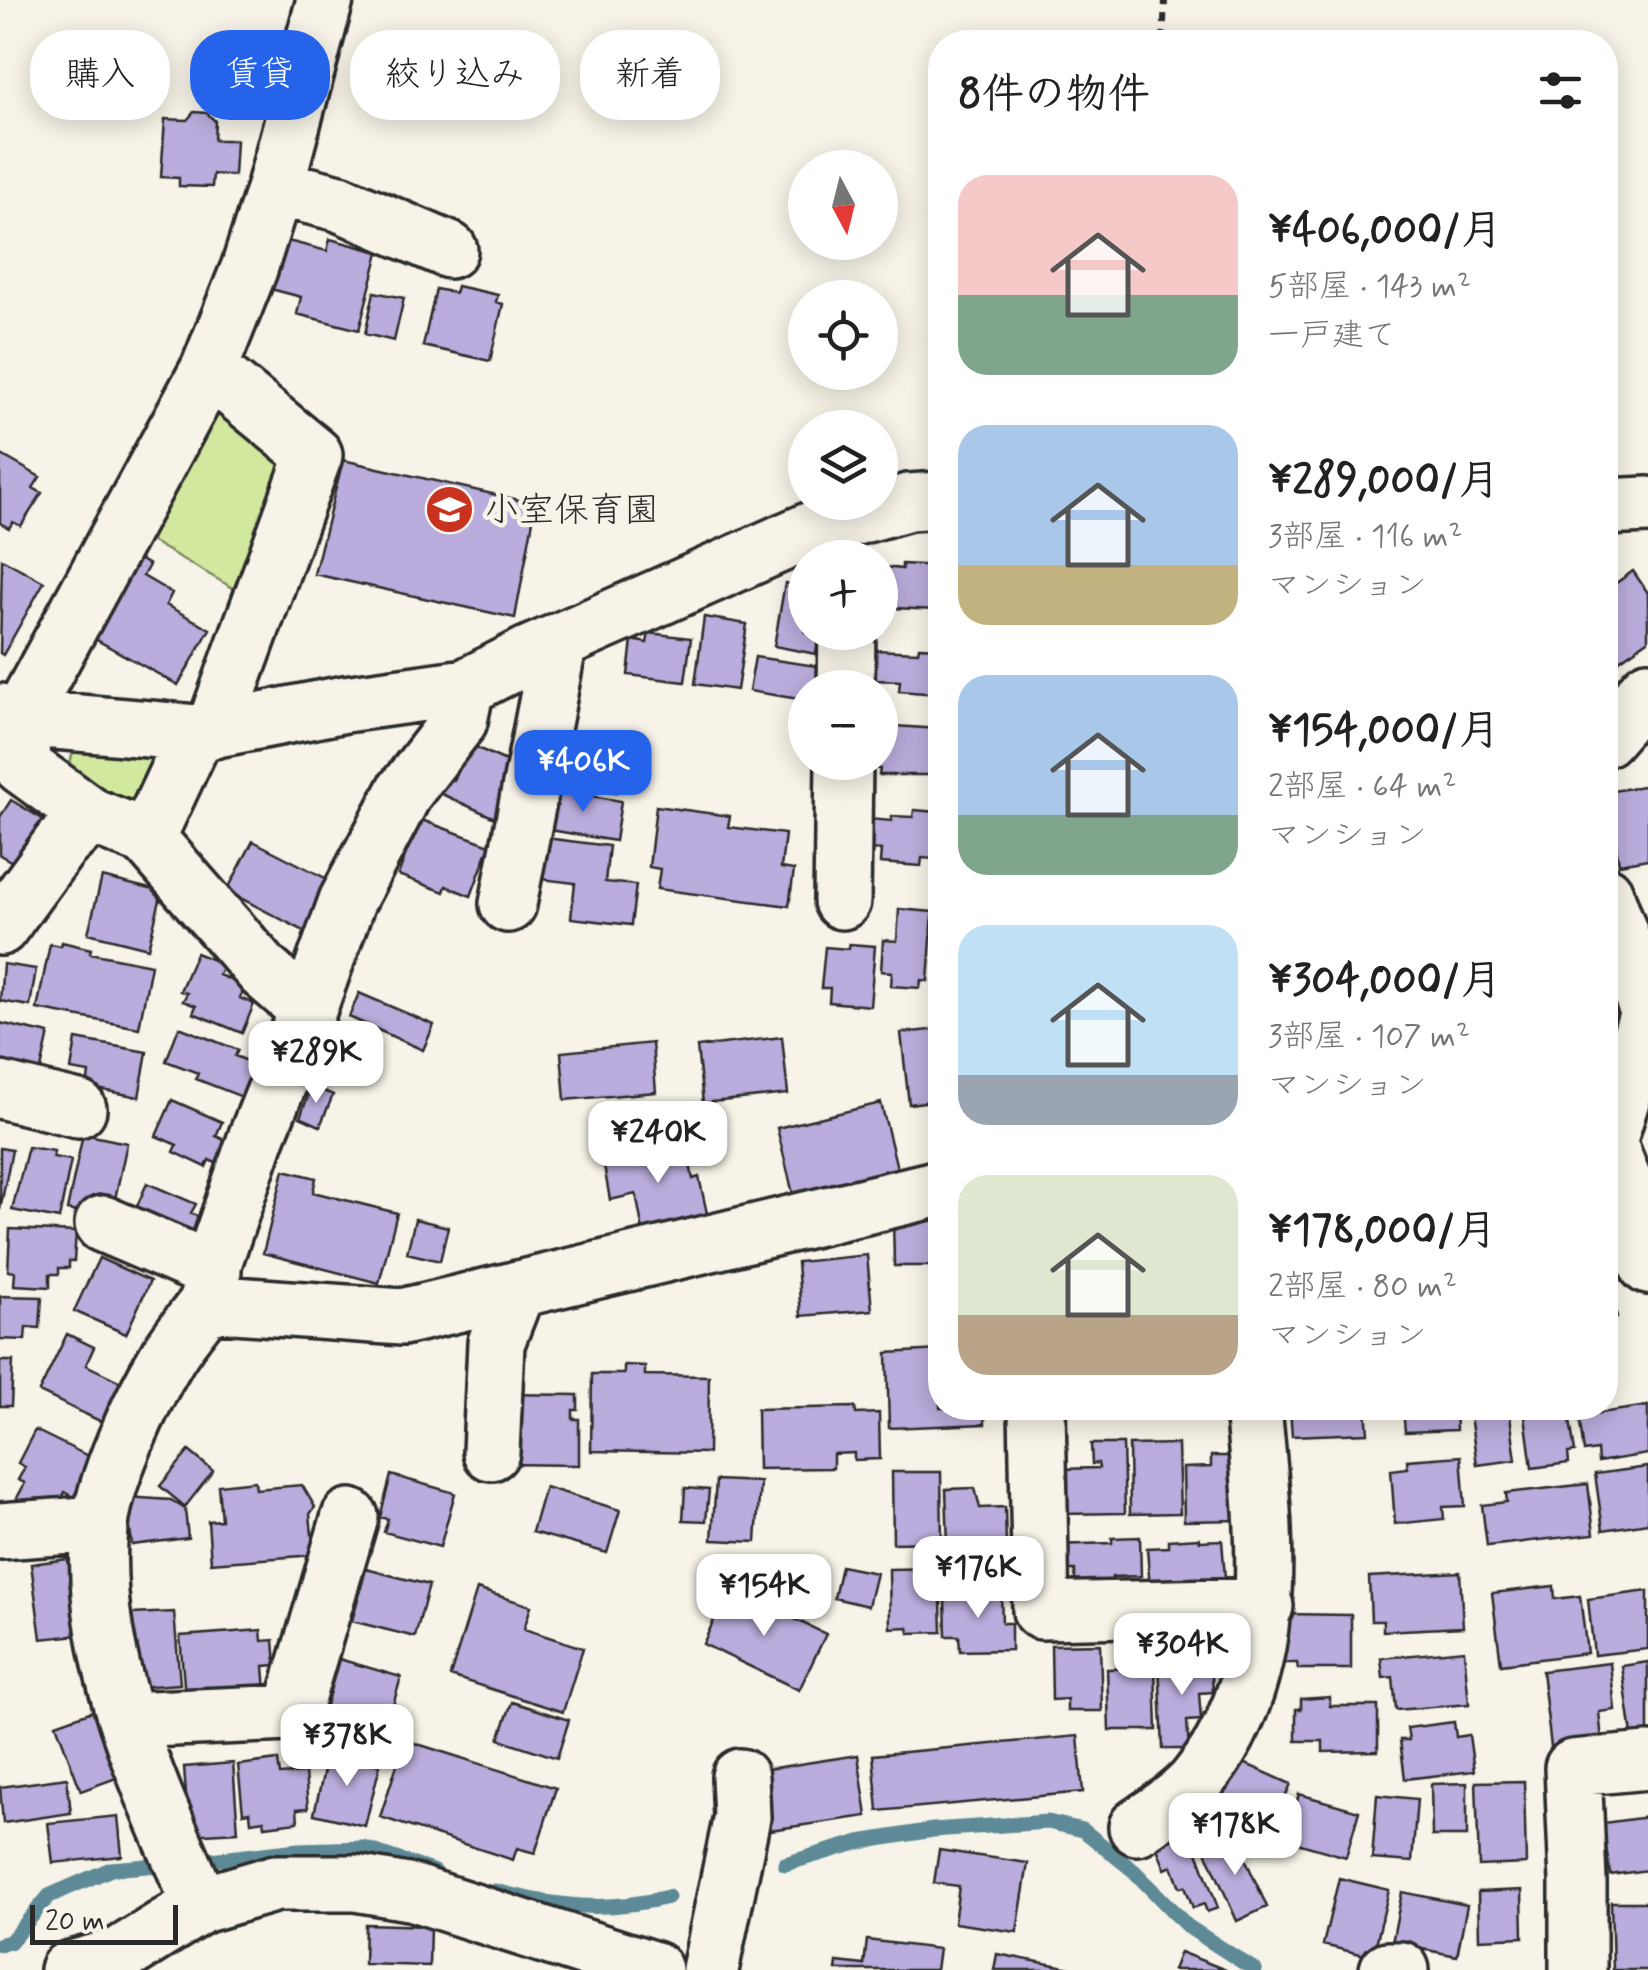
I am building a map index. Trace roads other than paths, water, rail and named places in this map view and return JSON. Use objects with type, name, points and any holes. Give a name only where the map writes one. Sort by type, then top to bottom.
[{"type":"street","points":[[308,1010],[264,972],[147,838],[91,816],[22,766],[10,715],[209,369],[275,187],[325,0]]},
{"type":"street","points":[[275,187],[339,203],[448,250]]},
{"type":"street","points":[[147,838],[205,732],[314,455],[209,369]]},
{"type":"street","points":[[10,715],[205,732],[345,704],[466,687],[559,641],[816,528],[849,538],[909,502],[928,501]]},
{"type":"street","points":[[1618,507],[1648,506]]},
{"type":"street","points":[[508,904],[559,641]]},
{"type":"street","points":[[202,1905],[154,1795],[127,1720],[106,1637],[99,1564],[100,1524],[112,1478],[166,1358],[210,1287],[258,1136],[347,901],[405,791],[458,722],[466,687]]},
{"type":"street","points":[[1618,723],[1648,689]]},
{"type":"street","points":[[842,900],[844,780]]},
{"type":"street","points":[[0,928],[60,845],[91,816]]},
{"type":"street","points":[[1618,891],[1648,886]]},
{"type":"street","points":[[1618,929],[1648,1012],[1618,1107]]},
{"type":"street","points":[[0,1090],[78,1109]]},
{"type":"street","points":[[1618,1161],[1640,1199],[1648,1266]]},
{"type":"street","points":[[103,1224],[210,1287],[402,1318],[928,1191]]},
{"type":"street","points":[[491,1452],[496,1343],[518,1289]]},
{"type":"street","points":[[1037,1420],[1041,1611],[1265,1606]]},
{"type":"street","points":[[1137,1827],[1196,1783],[1237,1720],[1254,1670],[1265,1606],[1255,1420]]},
{"type":"street","points":[[127,1720],[292,1713],[350,1517]]},
{"type":"street","points":[[0,1532],[100,1524]]},
{"type":"street","points":[[1578,1970],[1572,1768],[1648,1761]]},
{"type":"street","points":[[710,1970],[742,1817],[740,1776]]},
{"type":"street","points":[[68,1970],[119,1956],[202,1905],[276,1883],[355,1883],[414,1893],[654,1970]]},
{"type":"street","points":[[1388,1970],[1401,1970]]},
{"type":"waterway","points":[[785,1864],[860,1842],[933,1830],[1048,1822],[1083,1830],[1134,1871],[1187,1926],[1255,1970]]},
{"type":"waterway","points":[[202,1861],[298,1850],[364,1848],[435,1872]]},
{"type":"waterway","points":[[0,1944],[10,1942],[49,1896],[111,1869],[159,1865]]},
{"type":"waterway","points":[[495,1891],[581,1906],[623,1905],[668,1897]]},
{"type":"place","name":"小室保育園","points":[[449,509]]}]
